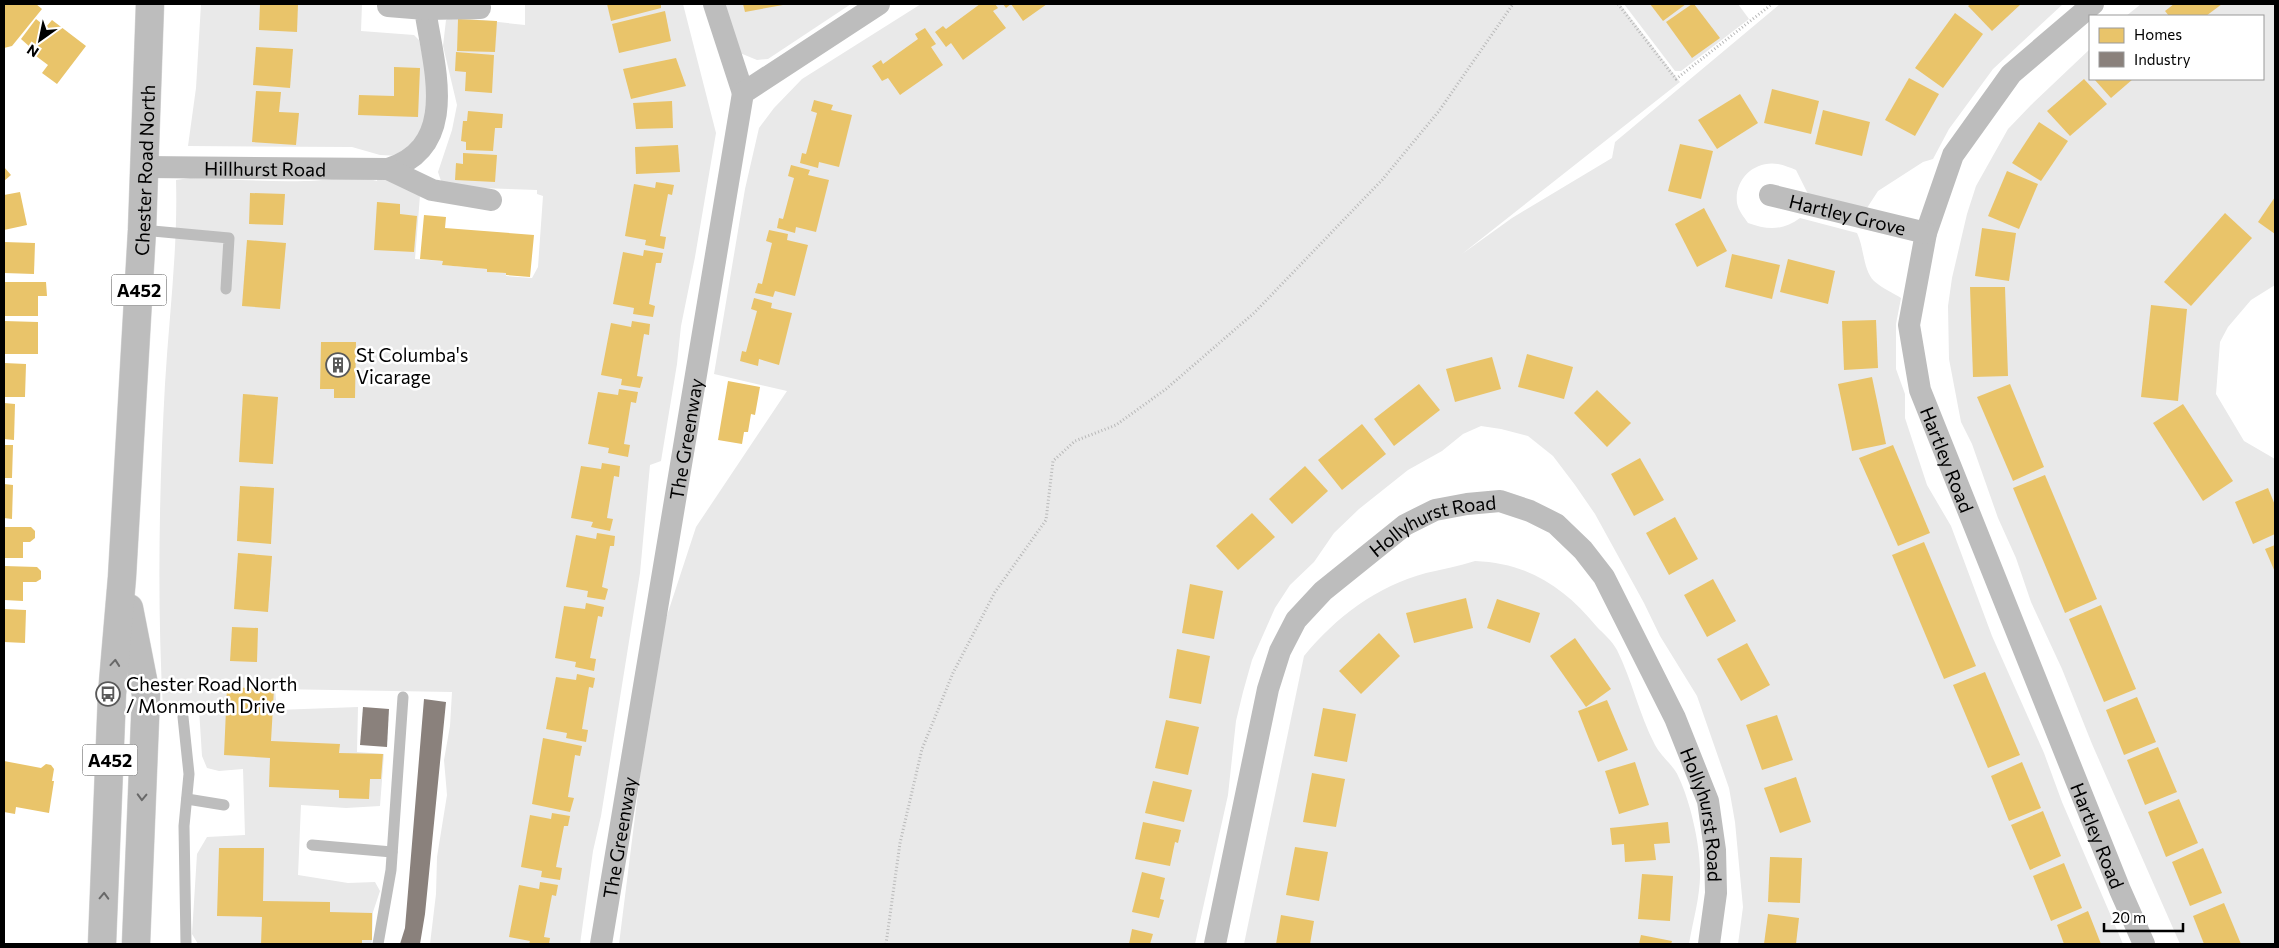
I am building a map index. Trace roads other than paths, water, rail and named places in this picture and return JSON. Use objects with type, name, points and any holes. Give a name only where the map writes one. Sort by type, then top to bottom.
[{"type":"highway","name":"Chester Road North","points":[[102,944],[112,694],[122,577],[142,230],[150,4]]},
{"type":"highway","name":"Chester Road North","points":[[122,577],[146,695],[136,944]]},
{"type":"street","points":[[714,4],[743,93],[879,4]]},
{"type":"street","name":"Hartley Road","points":[[2093,4],[2011,74],[1954,155],[1926,233],[1909,325],[1920,390],[2113,872],[2144,944]]},
{"type":"street","points":[[388,6],[425,9],[480,8]]},
{"type":"street","name":"Hillhurst Road","points":[[144,167],[388,169],[402,164],[420,152],[432,131],[439,101],[425,9]]},
{"type":"street","name":"The Greenway","points":[[601,944],[743,93]]},
{"type":"street","name":"Hillhurst Road","points":[[388,169],[432,190],[491,200]]},
{"type":"street","name":"Hartley Grove","points":[[1770,195],[1926,233]]},
{"type":"street","name":"Hollyhurst Road","points":[[1215,944],[1268,689],[1280,651],[1296,620],[1323,591],[1405,525],[1435,510],[1467,504],[1500,501],[1530,511],[1556,524],[1583,550],[1604,577],[1675,718],[1708,801],[1713,824],[1716,893],[1709,944]]},
{"type":"lane","points":[[142,230],[229,238],[226,289]]},
{"type":"lane","points":[[378,944],[392,852],[403,697]]},
{"type":"lane","points":[[183,717],[189,774],[184,826],[186,944]]},
{"type":"lane","points":[[187,799],[224,805]]},
{"type":"lane","points":[[312,845],[392,852]]},
{"type":"place","name":"St Columba's Vicarage","points":[[338,365]]},
{"type":"place","name":"Chester Road North / Monmouth Drive","points":[[108,694]]}]
